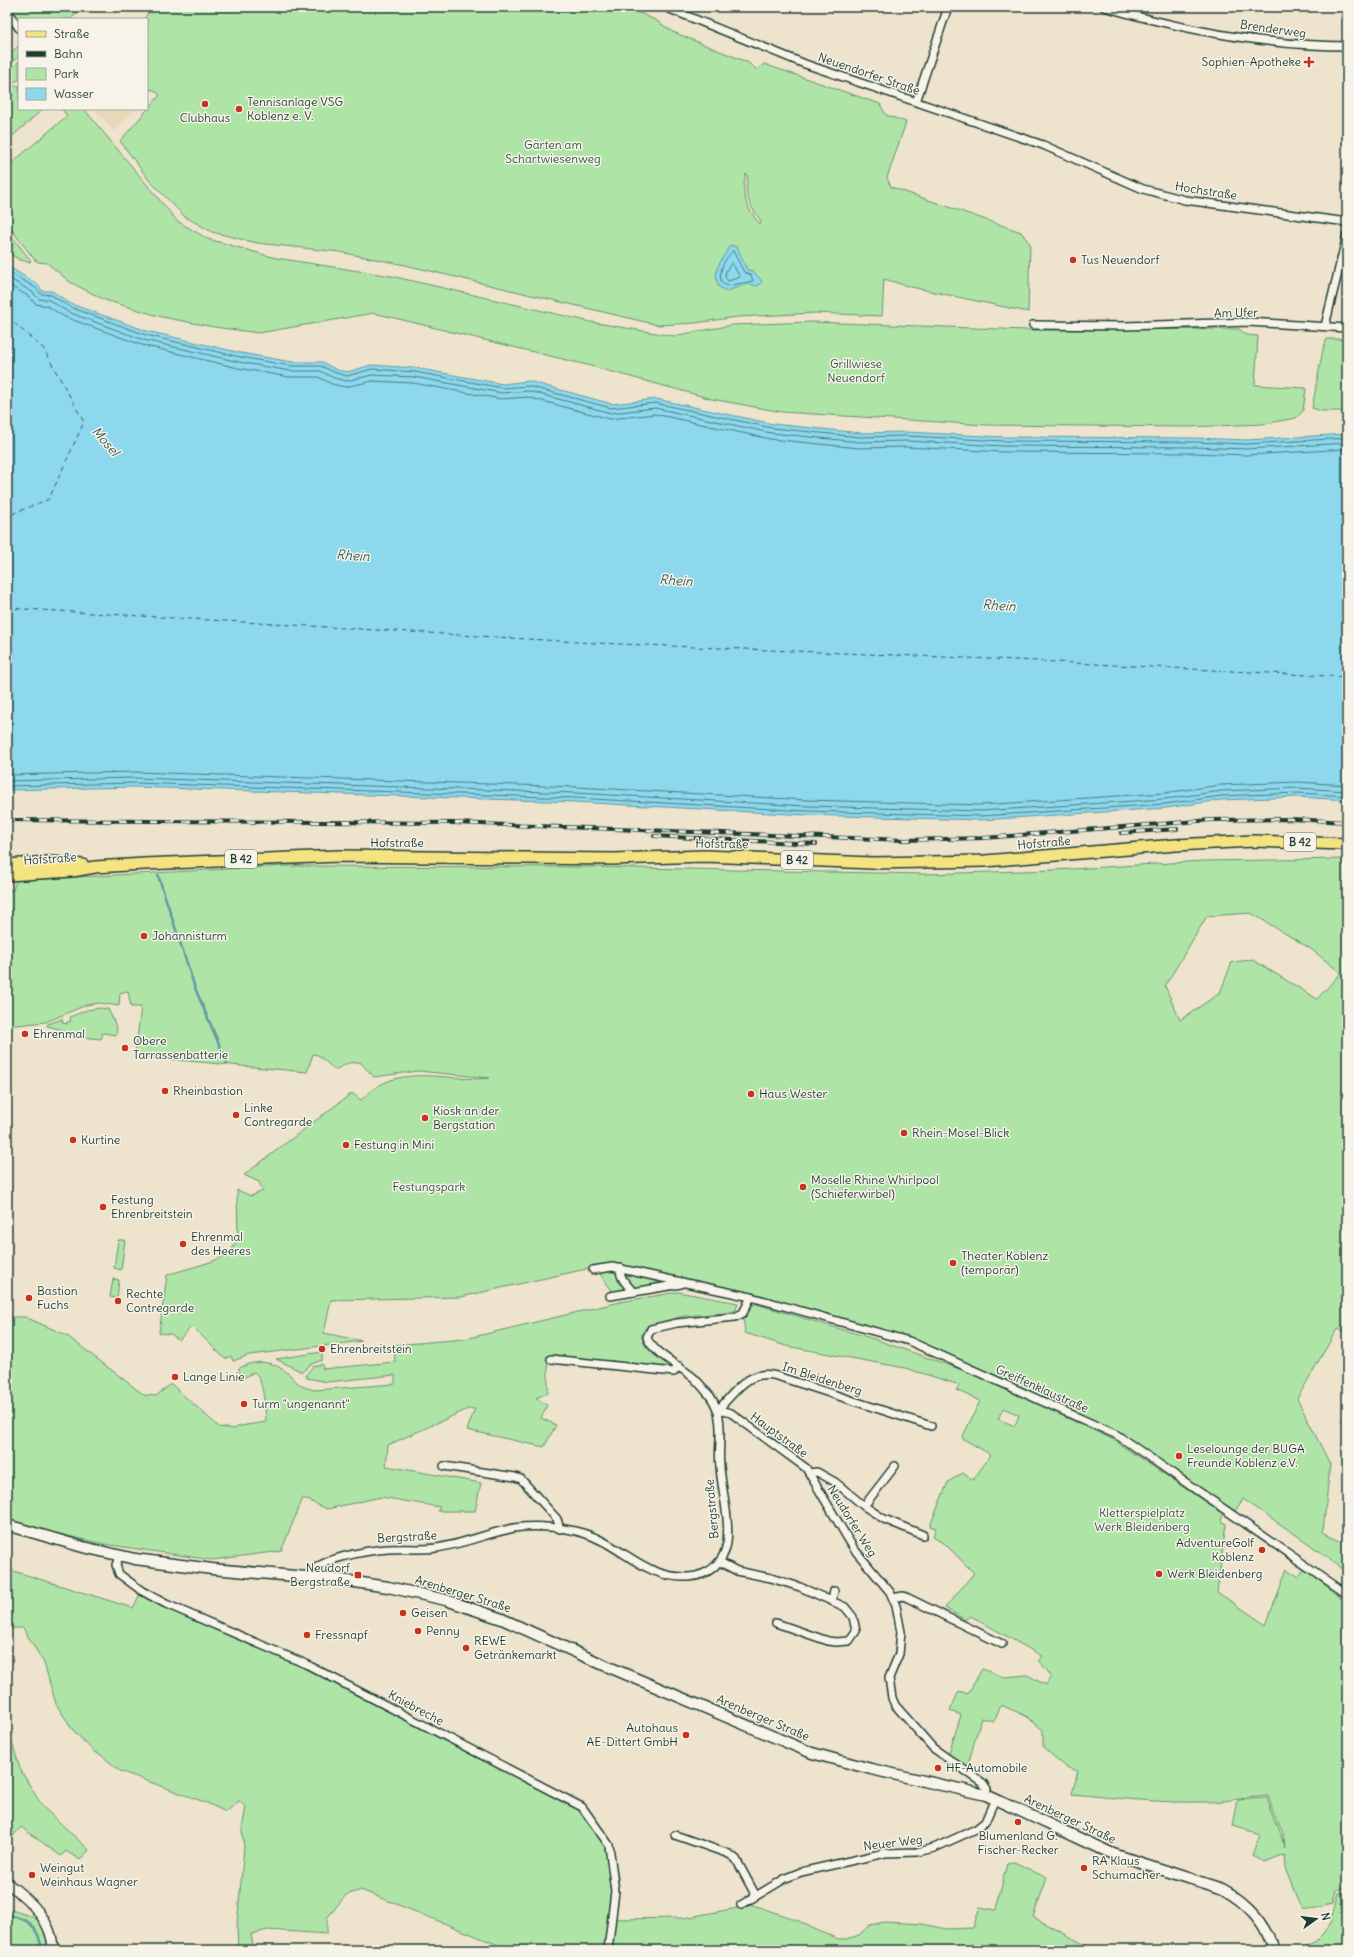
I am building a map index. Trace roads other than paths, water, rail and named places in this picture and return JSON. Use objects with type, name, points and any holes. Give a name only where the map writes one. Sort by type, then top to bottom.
[{"type":"main road","name":"Hofstraße","points":[[7,868],[72,871],[95,867],[235,860],[384,856],[613,859],[705,856],[872,863],[941,862],[985,861],[1223,843],[1292,842],[1347,844]]},
{"type":"main road","name":"Hofstraße","points":[[7,868],[44,862],[95,867]]},
{"type":"main road","name":"Arenberger Straße","points":[[7,1524],[83,1547],[151,1562],[212,1569],[342,1580],[432,1596],[480,1611],[502,1619],[604,1665],[812,1753],[871,1769],[991,1797],[1113,1854],[1214,1885],[1242,1901],[1258,1918],[1270,1937],[1274,1950]]},
{"type":"street","name":"Neuendorfer Straße","points":[[665,7],[798,61],[999,129],[1068,156]]},
{"type":"street","points":[[916,102],[948,7]]},
{"type":"street","name":"Brenderweg","points":[[1104,7],[1186,27],[1297,45],[1347,46]]},
{"type":"street","points":[[7,11],[18,27]]},
{"type":"street","name":"Hochstraße","points":[[1068,156],[1143,189],[1162,195],[1185,200],[1347,222]]},
{"type":"street","points":[[1324,326],[1347,235]]},
{"type":"street","name":"Am Ufer","points":[[1033,325],[1125,326],[1249,322],[1347,328]]},
{"type":"street","name":"Greiffenklaustraße","points":[[592,1270],[608,1267],[621,1268],[751,1297],[909,1341],[1106,1430],[1203,1493],[1347,1594]]},
{"type":"street","points":[[621,1268],[619,1272],[621,1277],[634,1292]]},
{"type":"street","name":"Greiffenklaustraße","points":[[610,1296],[671,1285],[690,1284]]},
{"type":"street","name":"Bergstraße","points":[[309,1578],[312,1570],[325,1563],[371,1551],[438,1548],[521,1527],[560,1529],[589,1535],[645,1567],[669,1575],[688,1577],[709,1571],[720,1562],[725,1550],[727,1522],[720,1467],[720,1423],[718,1410],[693,1377],[648,1342],[648,1333],[651,1329],[677,1323],[735,1317],[742,1313],[751,1297]]},
{"type":"street","points":[[551,1359],[674,1372],[679,1366]]},
{"type":"street","name":"Im Bleidenberg","points":[[718,1410],[747,1379],[756,1375],[770,1374],[931,1426]]},
{"type":"street","name":"Hauptstraße","points":[[718,1410],[731,1413],[801,1464],[810,1473],[817,1472],[836,1482],[864,1506],[892,1524],[923,1535]]},
{"type":"street","points":[[444,1466],[521,1479],[557,1519],[560,1529]]},
{"type":"street","points":[[864,1506],[895,1466]]},
{"type":"street","name":"Neudorfer Weg","points":[[810,1473],[854,1549],[893,1598],[901,1638],[899,1654],[889,1678],[892,1698],[895,1705],[933,1748],[983,1783],[991,1797]]},
{"type":"street","name":"Kniebreche","points":[[119,1556],[116,1565],[119,1574],[142,1591],[166,1604],[306,1664],[582,1806],[609,1845],[615,1891],[608,1950]]},
{"type":"street","points":[[720,1562],[732,1570],[786,1582],[832,1600],[845,1607],[853,1617],[856,1631],[849,1641],[836,1642],[828,1641],[776,1623]]},
{"type":"street","points":[[832,1600],[834,1591]]},
{"type":"street","points":[[893,1598],[903,1596],[908,1598],[1002,1644]]},
{"type":"street","name":"Neuer Weg","points":[[741,1905],[786,1878],[801,1872],[885,1853],[917,1852],[934,1848],[976,1829],[985,1822],[991,1797]]},
{"type":"street","points":[[675,1835],[729,1854],[736,1860],[756,1896]]},
{"type":"street","points":[[7,1883],[26,1898],[40,1914],[50,1930],[54,1950]]},
{"type":"water","points":[[730,245],[737,247],[747,270],[753,271],[762,281],[758,286],[748,284],[727,291],[719,287],[716,275],[717,270]]},
{"type":"water","points":[[7,266],[39,285],[42,291],[52,291],[71,304],[147,331],[241,353],[292,362],[322,362],[337,370],[348,372],[371,365],[415,368],[503,384],[528,381],[612,404],[656,399],[773,424],[861,433],[907,432],[1004,437],[1194,438],[1247,440],[1347,434],[1347,800],[1298,797],[1221,800],[1166,808],[981,820],[806,815],[575,802],[135,787],[7,790]]},
{"type":"waterway","points":[[158,875],[195,988],[227,1063]]},
{"type":"waterway","points":[[7,1915],[22,1919],[32,1925],[38,1935],[42,1950]]},
{"type":"railway","points":[[7,820],[454,823],[905,840],[984,838],[1211,820],[1291,819],[1347,822]]},
{"type":"railway","points":[[1121,833],[1177,829]]},
{"type":"railway","points":[[654,836],[816,844]]},
{"type":"place","name":"Sophien-Apotheke","points":[[1309,62]]},
{"type":"place","name":"Clubhaus","points":[[205,104]]},
{"type":"place","name":"Tennisanlage VSG Koblenz e. V.","points":[[239,109]]},
{"type":"place","name":"Tus Neuendorf","points":[[1073,260]]},
{"type":"place","name":"Johannisturm","points":[[144,936]]},
{"type":"place","name":"Ehrenmal","points":[[25,1034]]},
{"type":"place","name":"Obere Tarrassenbatterie","points":[[125,1048]]},
{"type":"place","name":"Rheinbastion","points":[[165,1091]]},
{"type":"place","name":"Haus Wester","points":[[751,1094]]},
{"type":"place","name":"Linke Contregarde","points":[[236,1115]]},
{"type":"place","name":"Kiosk an der Bergstation","points":[[425,1118]]},
{"type":"place","name":"Rhein-Mosel-Blick","points":[[904,1133]]},
{"type":"place","name":"Kurtine","points":[[73,1140]]},
{"type":"place","name":"Festung in Mini","points":[[346,1145]]},
{"type":"place","name":"Moselle Rhine Whirlpool (Schieferwirbel)","points":[[803,1187]]},
{"type":"place","name":"Festung Ehrenbreitstein","points":[[103,1207]]},
{"type":"place","name":"Ehrenmal des Heeres","points":[[183,1244]]},
{"type":"place","name":"Theater Koblenz (temporär)","points":[[953,1263]]},
{"type":"place","name":"Bastion Fuchs","points":[[29,1298]]},
{"type":"place","name":"Rechte Contregarde","points":[[118,1301]]},
{"type":"place","name":"Ehrenbreitstein","points":[[322,1349]]},
{"type":"place","name":"Lange Linie","points":[[175,1377]]},
{"type":"place","name":"Turm \"ungenannt\"","points":[[244,1404]]},
{"type":"place","name":"Leselounge der BUGA Freunde Koblenz e.V.","points":[[1179,1456]]},
{"type":"place","name":"AdventureGolf Koblenz","points":[[1262,1550]]},
{"type":"place","name":"Werk Bleidenberg","points":[[1159,1574]]},
{"type":"place","name":"Neudorf Bergstraße","points":[[358,1575]]},
{"type":"place","name":"Geisen","points":[[403,1613]]},
{"type":"place","name":"Penny","points":[[418,1631]]},
{"type":"place","name":"Fressnapf","points":[[307,1635]]},
{"type":"place","name":"REWE Getränkemarkt","points":[[466,1648]]},
{"type":"place","name":"Autohaus AE-Dittert GmbH","points":[[686,1735]]},
{"type":"place","name":"HF-Automobile","points":[[938,1768]]},
{"type":"place","name":"Blumenland G. Fischer-Recker","points":[[1018,1822]]},
{"type":"place","name":"RA Klaus Schumacher","points":[[1084,1868]]},
{"type":"place","name":"Weingut Weinhaus Wagner","points":[[32,1875]]},
{"type":"park label","name":"Gärten am Schartwiesenweg","points":[[553,152]]},
{"type":"park label","name":"Grillwiese Neuendorf","points":[[856,371]]},
{"type":"park label","name":"Festungspark","points":[[429,1187]]},
{"type":"park label","name":"Kletterspielplatz Werk Bleidenberg","points":[[1142,1520]]},
{"type":"water label","name":"Mosel","points":[[106,441]]},
{"type":"water label","name":"Rhein","points":[[353,555]]},
{"type":"water label","name":"Rhein","points":[[676,580]]},
{"type":"water label","name":"Rhein","points":[[999,605]]}]
